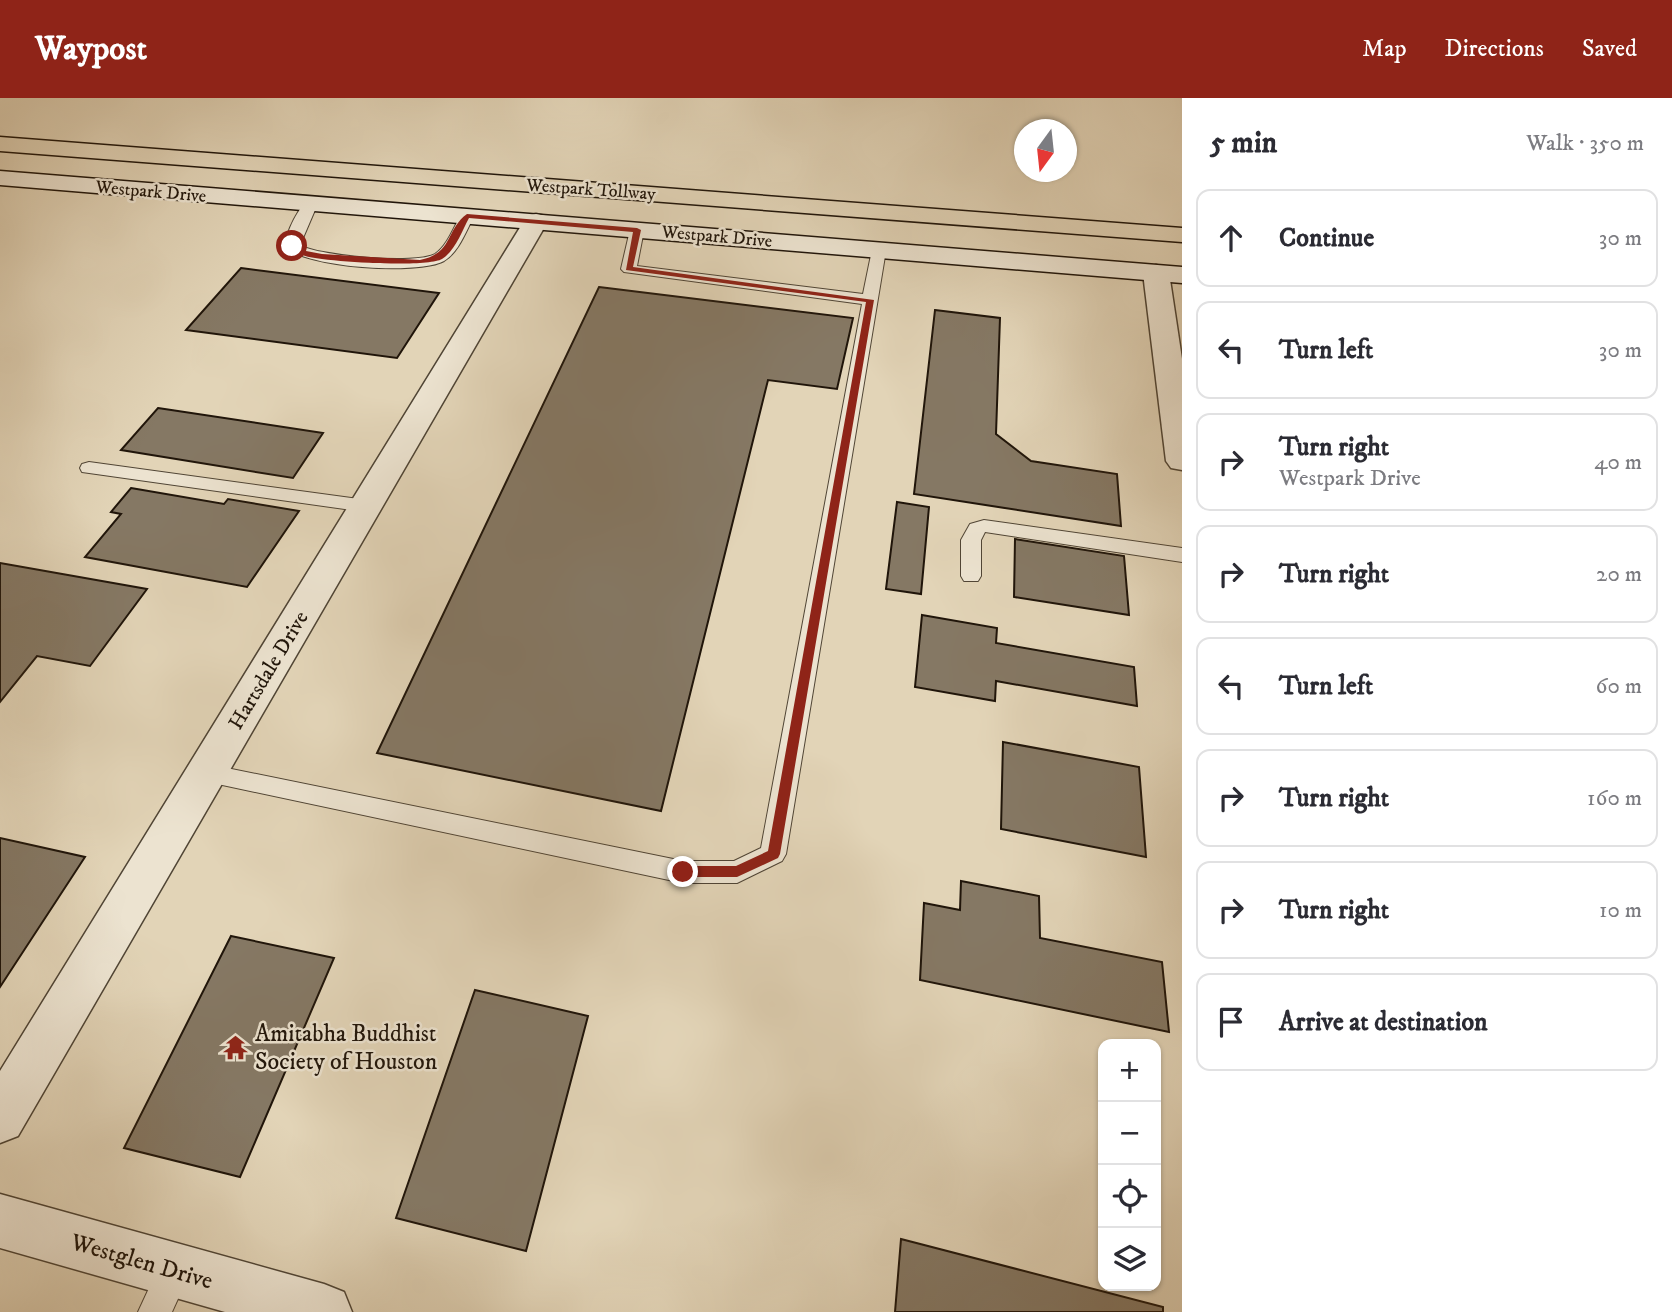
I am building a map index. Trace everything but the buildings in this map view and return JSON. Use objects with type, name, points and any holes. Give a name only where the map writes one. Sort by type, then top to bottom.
[{"type":"highway","name":"Westpark Tollway","points":[[0,126],[1182,215]]},
{"type":"highway","name":"Westpark Tollway","points":[[0,144],[1182,235]]},
{"type":"street","name":"Westpark Drive","points":[[0,178],[1169,274]]},
{"type":"street","name":"Hartsdale Drive","points":[[0,1118],[536,221]]},
{"type":"street","points":[[1169,274],[1182,461]]},
{"type":"street","name":"Westglen Drive","points":[[0,1221],[165,1291],[324,1312]]},
{"type":"lane","points":[[311,204],[293,238],[292,246],[304,253],[335,257],[411,262],[437,259],[446,252],[467,216]]},
{"type":"lane","points":[[637,230],[629,269],[870,300]]},
{"type":"lane","points":[[207,773],[683,872],[737,872],[774,854],[879,250]]},
{"type":"lane","points":[[89,468],[366,506]]},
{"type":"lane","points":[[971,576],[971,540],[976,528],[984,526],[1182,555]]},
{"type":"place","name":"Amitabha Buddhist Society of Houston","points":[[235,1047]]},
{"type":"route","points":[[292,246],[304,253],[322,256],[420,263],[437,259],[446,252],[467,216],[637,230],[629,269],[870,300],[774,854],[737,872],[683,872]]}]
